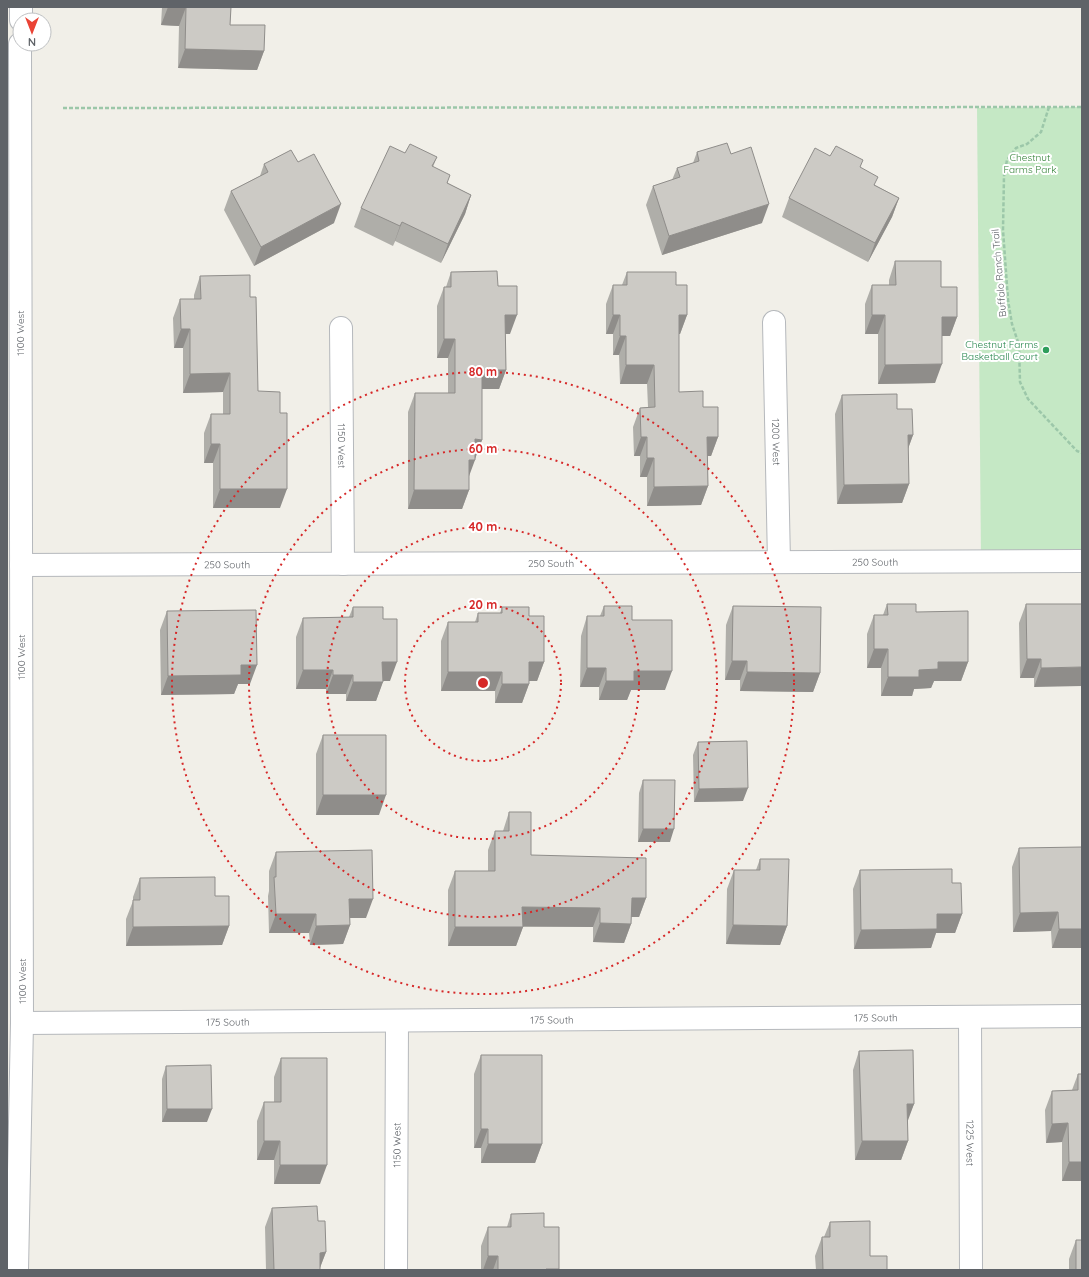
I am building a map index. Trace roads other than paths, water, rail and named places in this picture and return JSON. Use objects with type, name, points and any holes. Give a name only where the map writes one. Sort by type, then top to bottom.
[{"type":"street","name":"1100 West","points":[[17,1270],[22,1023],[20,52]]},
{"type":"street","name":"1200 West","points":[[774,322],[779,562]]},
{"type":"street","name":"1150 West","points":[[341,328],[343,564]]},
{"type":"street","name":"250 South","points":[[21,565],[1082,561]]},
{"type":"street","name":"175 South","points":[[22,1023],[1082,1016]]},
{"type":"street","name":"1225 West","points":[[970,1017],[971,1270]]},
{"type":"street","name":"1150 West","points":[[396,1270],[397,1021]]},
{"type":"place","name":"Chestnut Farms Basketball Court","points":[[1046,350]]},
{"type":"park label","name":"Chestnut Farms Park","points":[[1030,162]]}]
